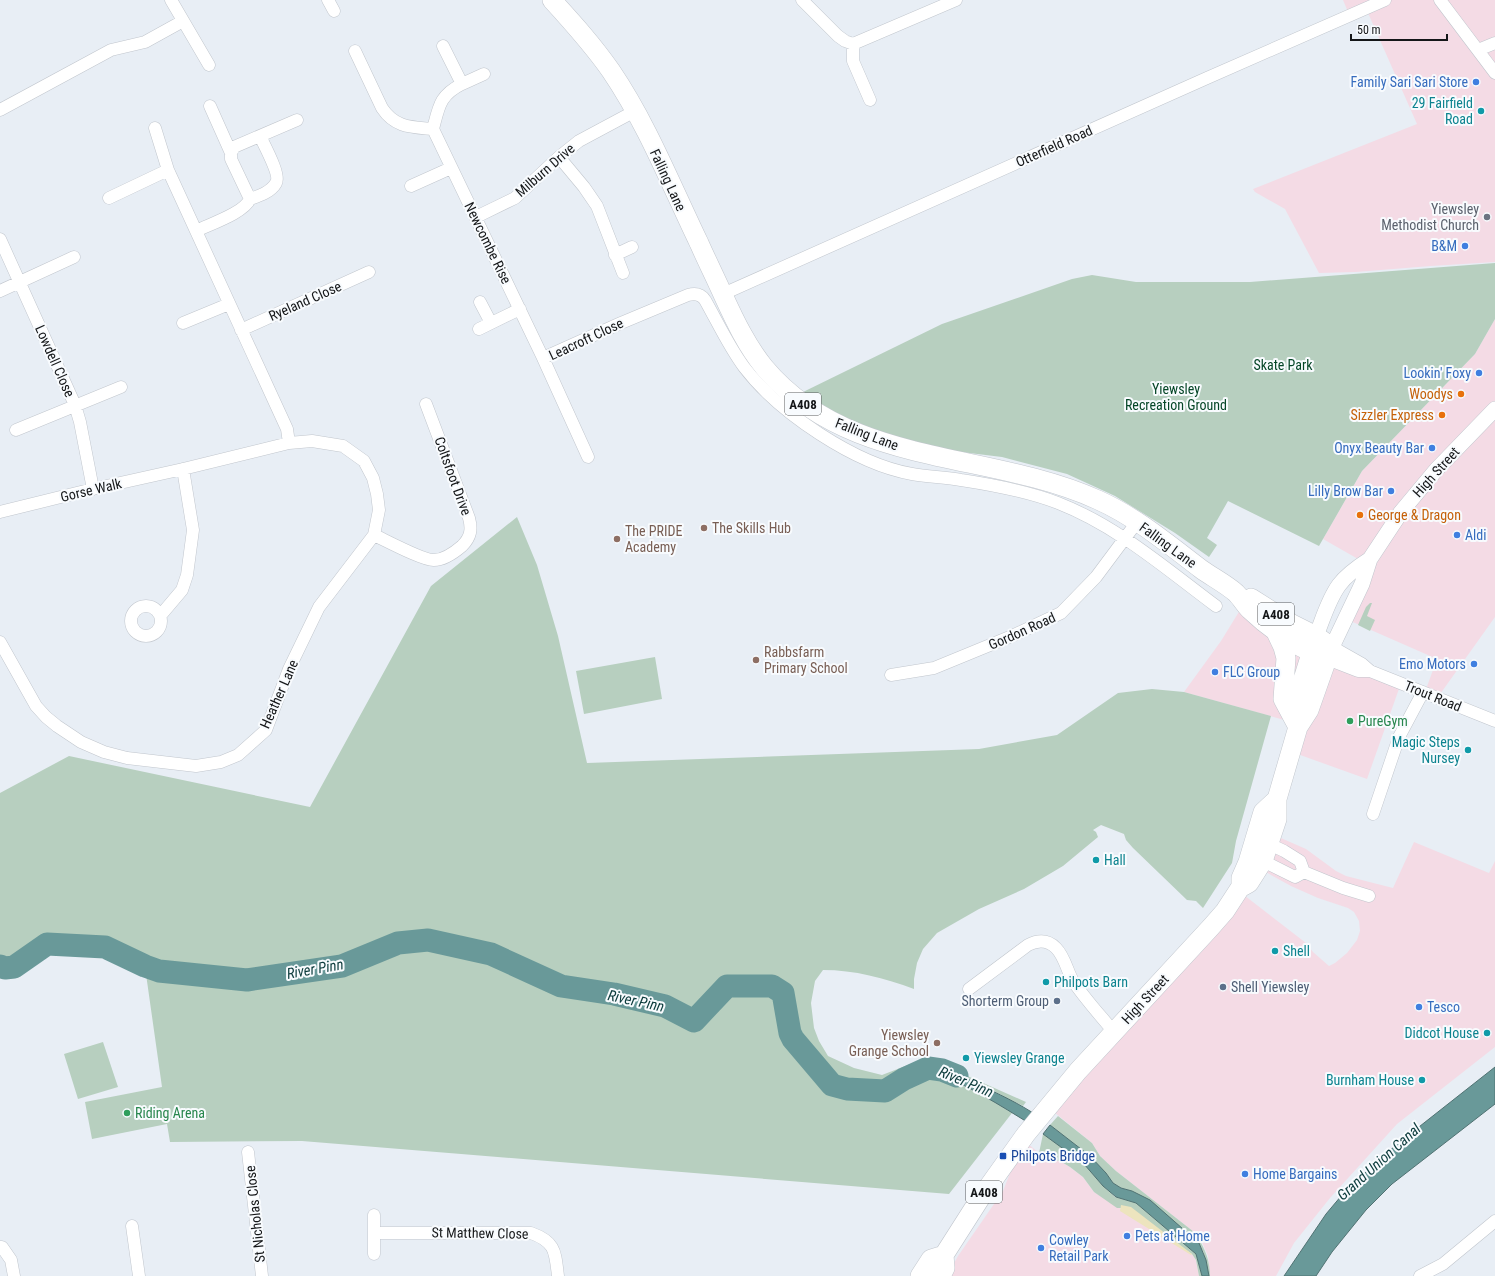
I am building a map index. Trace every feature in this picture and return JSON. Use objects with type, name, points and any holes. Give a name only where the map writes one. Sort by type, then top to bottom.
[{"type":"main road","name":"Falling Lane","points":[[552,0],[601,58],[635,111],[747,342],[762,365],[784,389],[805,406],[825,418],[856,432],[897,446],[954,461],[1012,472],[1068,488],[1098,500],[1136,522],[1236,593],[1251,610],[1274,630],[1322,649]]},
{"type":"main road","name":"Falling Lane","points":[[1236,593],[1248,596],[1292,624],[1322,649]]},
{"type":"main road","points":[[1274,630],[1283,647],[1286,658],[1283,699],[1298,726]]},
{"type":"main road","name":"High Street","points":[[944,1255],[981,1197],[1028,1132],[1078,1071],[1212,927],[1225,911],[1240,888],[1241,878],[1248,862],[1259,849],[1263,812],[1277,799],[1298,726],[1295,705],[1322,649]]},
{"type":"main road","points":[[920,1276],[931,1259],[944,1255]]},
{"type":"main road","name":"A408","points":[[940,1276],[945,1268],[944,1255]]},
{"type":"street","points":[[171,0],[209,65]]},
{"type":"street","points":[[802,0],[838,36],[853,44],[956,0]]},
{"type":"street","name":"Otterfield Road","points":[[723,294],[1385,0]]},
{"type":"street","points":[[1440,0],[1495,73]]},
{"type":"street","points":[[0,110],[111,50],[145,42],[183,21]]},
{"type":"street","points":[[1478,50],[1495,43]]},
{"type":"street","points":[[853,44],[853,61],[870,100]]},
{"type":"street","points":[[443,46],[462,84]]},
{"type":"street","points":[[355,50],[382,108],[388,116],[403,125],[433,129],[439,107],[444,97],[451,89],[484,74]]},
{"type":"street","points":[[210,106],[250,199]]},
{"type":"street","name":"Milburn Drive","points":[[476,217],[515,198],[559,157],[579,141],[635,111]]},
{"type":"street","points":[[231,153],[234,148],[296,120]]},
{"type":"street","points":[[155,128],[168,170],[287,430],[289,443]]},
{"type":"street","name":"Newcombe Rise","points":[[433,129],[543,358]]},
{"type":"street","points":[[196,231],[242,209],[248,204],[250,199],[272,188],[277,182],[278,174],[260,136]]},
{"type":"street","points":[[559,157],[584,187],[597,206],[623,273]]},
{"type":"street","points":[[411,186],[451,168]]},
{"type":"street","points":[[109,198],[168,170]]},
{"type":"street","name":"Lowdell Close","points":[[0,239],[75,405],[80,422],[93,489]]},
{"type":"street","points":[[615,255],[632,248]]},
{"type":"street","points":[[0,291],[74,257]]},
{"type":"street","name":"Ryeland Close","points":[[241,330],[369,272]]},
{"type":"street","name":"Leacroft Close","points":[[588,457],[543,358],[688,295],[697,295],[705,300]]},
{"type":"street","name":"Falling Lane","points":[[705,300],[732,350],[744,368],[758,384],[786,409],[842,449],[876,464],[911,474],[961,480],[1030,494],[1058,503],[1094,519],[1125,538],[1216,606]]},
{"type":"street","points":[[480,302],[491,323]]},
{"type":"street","points":[[184,323],[229,304]]},
{"type":"street","points":[[479,329],[520,309]]},
{"type":"street","points":[[16,430],[121,387]]},
{"type":"street","name":"Coltsfoot Drive","points":[[374,535],[392,544],[433,560],[442,558],[463,545],[472,528],[426,404]]},
{"type":"street","name":"High Street","points":[[1322,649],[1362,584],[1370,559],[1402,512],[1436,470],[1495,409]]},
{"type":"street","name":"Gorse Walk","points":[[0,512],[289,443],[312,440],[336,444]]},
{"type":"street","name":"Heather Lane","points":[[0,642],[5,664],[36,706],[57,726],[81,742],[104,752],[128,758],[196,766],[221,762],[238,755],[266,730],[289,669],[320,607],[374,535],[379,510],[373,478],[364,461],[350,451],[336,444]]},
{"type":"street","points":[[160,616],[182,590],[187,575],[193,530],[183,469]]},
{"type":"street","name":"Gordon Road","points":[[891,675],[934,668],[1012,636],[1061,613],[1096,577],[1136,522]]},
{"type":"street","name":"High Street","points":[[1322,649],[1328,606],[1339,585],[1353,570],[1370,559]]},
{"type":"street","name":"Trout Road","points":[[1322,649],[1358,671],[1370,671],[1495,721]]},
{"type":"street","points":[[1373,814],[1399,737],[1423,692]]},
{"type":"street","points":[[1259,849],[1300,861],[1304,872],[1343,888],[1369,896]]},
{"type":"street","points":[[1259,849],[1295,877],[1304,872]]},
{"type":"street","points":[[969,989],[1028,945],[1038,941],[1046,942],[1057,949],[1063,958],[1072,980],[1114,1032]]},
{"type":"street","name":"St Nicholas Close","points":[[248,1152],[262,1276]]},
{"type":"street","points":[[374,1216],[374,1254]]},
{"type":"street","points":[[1420,1276],[1443,1264],[1495,1221]]},
{"type":"street","points":[[132,1226],[139,1276]]},
{"type":"street","name":"St Matthew Close","points":[[374,1233],[532,1233],[543,1237],[550,1244],[555,1254],[558,1276]]},
{"type":"street","points":[[0,1247],[2,1247],[11,1260],[14,1276]]},
{"type":"shaded area","points":[[1343,0],[1495,0],[1495,262],[1356,272],[1319,273],[1285,209],[1255,192],[1253,189],[1417,124],[1368,13],[1351,19]]},
{"type":"shaded area","points":[[1495,319],[1495,405],[1365,563],[1323,539],[1362,471],[1475,354]]},
{"type":"shaded area","points":[[1495,411],[1495,617],[1438,697],[1425,692],[1437,659],[1339,616],[1378,548]]},
{"type":"shaded area","points":[[1245,602],[1400,686],[1367,779],[1289,751],[1295,723],[1184,692],[1221,641]]},
{"type":"shaded area","points":[[1267,832],[1306,849],[1336,871],[1346,876],[1393,888],[1414,842],[1489,873],[1495,861],[1495,1047],[1397,1124],[1330,1198],[1294,1243],[1276,1276],[1210,1276],[1208,1256],[1202,1242],[1194,1232],[1116,1171],[1100,1156],[1092,1143],[1049,1108],[1240,892],[1306,943],[1313,952],[1329,966],[1347,953],[1357,940],[1360,931],[1359,921],[1354,912],[1348,908],[1318,898],[1291,886],[1253,865]]},
{"type":"shaded area","points":[[1023,1140],[1048,1160],[1060,1161],[1070,1167],[1083,1177],[1094,1192],[1192,1253],[1196,1260],[1199,1276],[947,1276],[958,1256],[1003,1191]]},
{"type":"green space","name":"Yiewsley Recreation Ground","points":[[1495,263],[1495,319],[1475,354],[1362,471],[1319,546],[1228,501],[1207,538],[1217,545],[1209,557],[1175,533],[1115,496],[1067,474],[1002,457],[953,451],[868,431],[801,393],[942,324],[1072,279],[1092,275],[1136,282],[1250,282]]},
{"type":"green space","points":[[517,517],[537,565],[558,636],[587,763],[979,749],[1057,735],[1118,693],[1152,689],[1184,692],[1271,716],[1236,841],[1232,863],[1203,908],[1196,901],[1187,900],[1133,848],[1126,840],[1124,834],[1101,825],[1093,830],[1096,832],[1098,837],[1063,866],[1024,889],[979,909],[937,933],[923,949],[917,963],[914,989],[869,975],[835,970],[823,970],[815,981],[811,1003],[814,1028],[819,1041],[828,1056],[854,1068],[882,1075],[913,1063],[926,1061],[945,1066],[1026,1102],[1023,1106],[976,1082],[940,1067],[928,1064],[885,1090],[847,1088],[832,1084],[794,1038],[791,1032],[787,1011],[790,1033],[793,1039],[832,1085],[847,1089],[885,1091],[917,1073],[929,1071],[984,1096],[1012,1113],[949,1194],[302,1141],[170,1142],[167,1124],[92,1139],[85,1102],[162,1087],[145,967],[103,952],[49,948],[19,970],[3,973],[0,970],[0,793],[69,756],[310,807],[431,586]]},
{"type":"green space","points":[[1372,603],[1367,616],[1375,620],[1370,631],[1358,625],[1366,607]]},
{"type":"green space","points":[[655,657],[662,699],[584,714],[576,671]]},
{"type":"green space","name":"Riding Arena","points":[[103,1042],[118,1087],[78,1099],[64,1054]]},
{"type":"green space","points":[[1058,1116],[1092,1143],[1100,1156],[1116,1171],[1194,1232],[1206,1253],[1210,1276],[1203,1251],[1132,1191],[1121,1188],[1113,1183],[1090,1156],[1050,1125]]},
{"type":"green space","points":[[1043,1134],[1084,1164],[1103,1186],[1115,1197],[1136,1203],[1196,1254],[1202,1276],[1199,1276],[1196,1260],[1192,1254],[1121,1208],[1117,1208],[1094,1192],[1083,1177],[1070,1167],[1060,1161],[1048,1160],[1039,1153]]},
{"type":"sand","points":[[1121,1205],[1131,1207],[1192,1254],[1191,1255],[1120,1211]]},
{"type":"water","points":[[928,1064],[959,1074],[1016,1103],[1039,1117],[1032,1125],[995,1102],[956,1081],[929,1071]]},
{"type":"water","name":"Grand Union Canal","points":[[1495,1067],[1495,1104],[1392,1184],[1366,1210],[1332,1252],[1316,1276],[1284,1276],[1326,1214],[1347,1189],[1396,1145]]},
{"type":"water","points":[[1050,1125],[1090,1156],[1113,1183],[1121,1188],[1132,1191],[1150,1200],[1199,1243],[1206,1260],[1209,1276],[1202,1276],[1196,1254],[1136,1203],[1116,1197],[1103,1186],[1084,1164],[1043,1134]]},
{"type":"waterway","name":"River Pinn","points":[[0,966],[5,968],[14,967],[47,944],[105,947],[159,971],[247,980],[342,966],[398,943],[428,940],[491,954],[561,986],[614,994],[665,1006],[694,1021],[727,986],[772,986],[783,993],[790,1033],[793,1039],[832,1085],[847,1089],[885,1091],[904,1079],[928,1068],[942,1070],[957,1076]]},
{"type":"place","name":"Family Sari Sari Store","points":[[1476,82]]},
{"type":"place","name":"29 Fairfield Road","points":[[1481,111]]},
{"type":"place","name":"Yiewsley Methodist Church","points":[[1487,217]]},
{"type":"place","name":"B&M","points":[[1465,246]]},
{"type":"place","name":"Lookin' Foxy","points":[[1479,373]]},
{"type":"place","name":"Woodys","points":[[1461,394]]},
{"type":"place","name":"Sizzler Express","points":[[1442,415]]},
{"type":"place","name":"Onyx Beauty Bar","points":[[1432,448]]},
{"type":"place","name":"Lilly Brow Bar","points":[[1391,491]]},
{"type":"place","name":"George & Dragon","points":[[1360,515]]},
{"type":"place","name":"The Skills Hub","points":[[704,528]]},
{"type":"place","name":"Aldi","points":[[1457,535]]},
{"type":"place","name":"The PRIDE Academy","points":[[617,539]]},
{"type":"place","name":"Rabbsfarm Primary School","points":[[756,660]]},
{"type":"place","name":"Emo Motors","points":[[1474,664]]},
{"type":"place","name":"FLC Group","points":[[1215,672]]},
{"type":"place","name":"PureGym","points":[[1350,721]]},
{"type":"place","name":"Magic Steps Nursey","points":[[1468,750]]},
{"type":"place","name":"Hall","points":[[1096,860]]},
{"type":"place","name":"Shell","points":[[1275,951]]},
{"type":"place","name":"Philpots Barn","points":[[1046,982]]},
{"type":"place","name":"Shell Yiewsley","points":[[1223,987]]},
{"type":"place","name":"Shorterm Group","points":[[1057,1001]]},
{"type":"place","name":"Tesco","points":[[1419,1007]]},
{"type":"place","name":"Didcot House","points":[[1487,1033]]},
{"type":"place","name":"Yiewsley Grange School","points":[[937,1043]]},
{"type":"place","name":"Yiewsley Grange","points":[[966,1058]]},
{"type":"place","name":"Burnham House","points":[[1422,1080]]},
{"type":"place","name":"Riding Arena","points":[[127,1113]]},
{"type":"place","name":"Philpots Bridge","points":[[1003,1156]]},
{"type":"place","name":"Home Bargains","points":[[1245,1174]]},
{"type":"place","name":"Pets at Home","points":[[1127,1236]]},
{"type":"place","name":"Cowley Retail Park","points":[[1041,1248]]},
{"type":"park label","name":"Skate Park","points":[[1283,365]]}]
